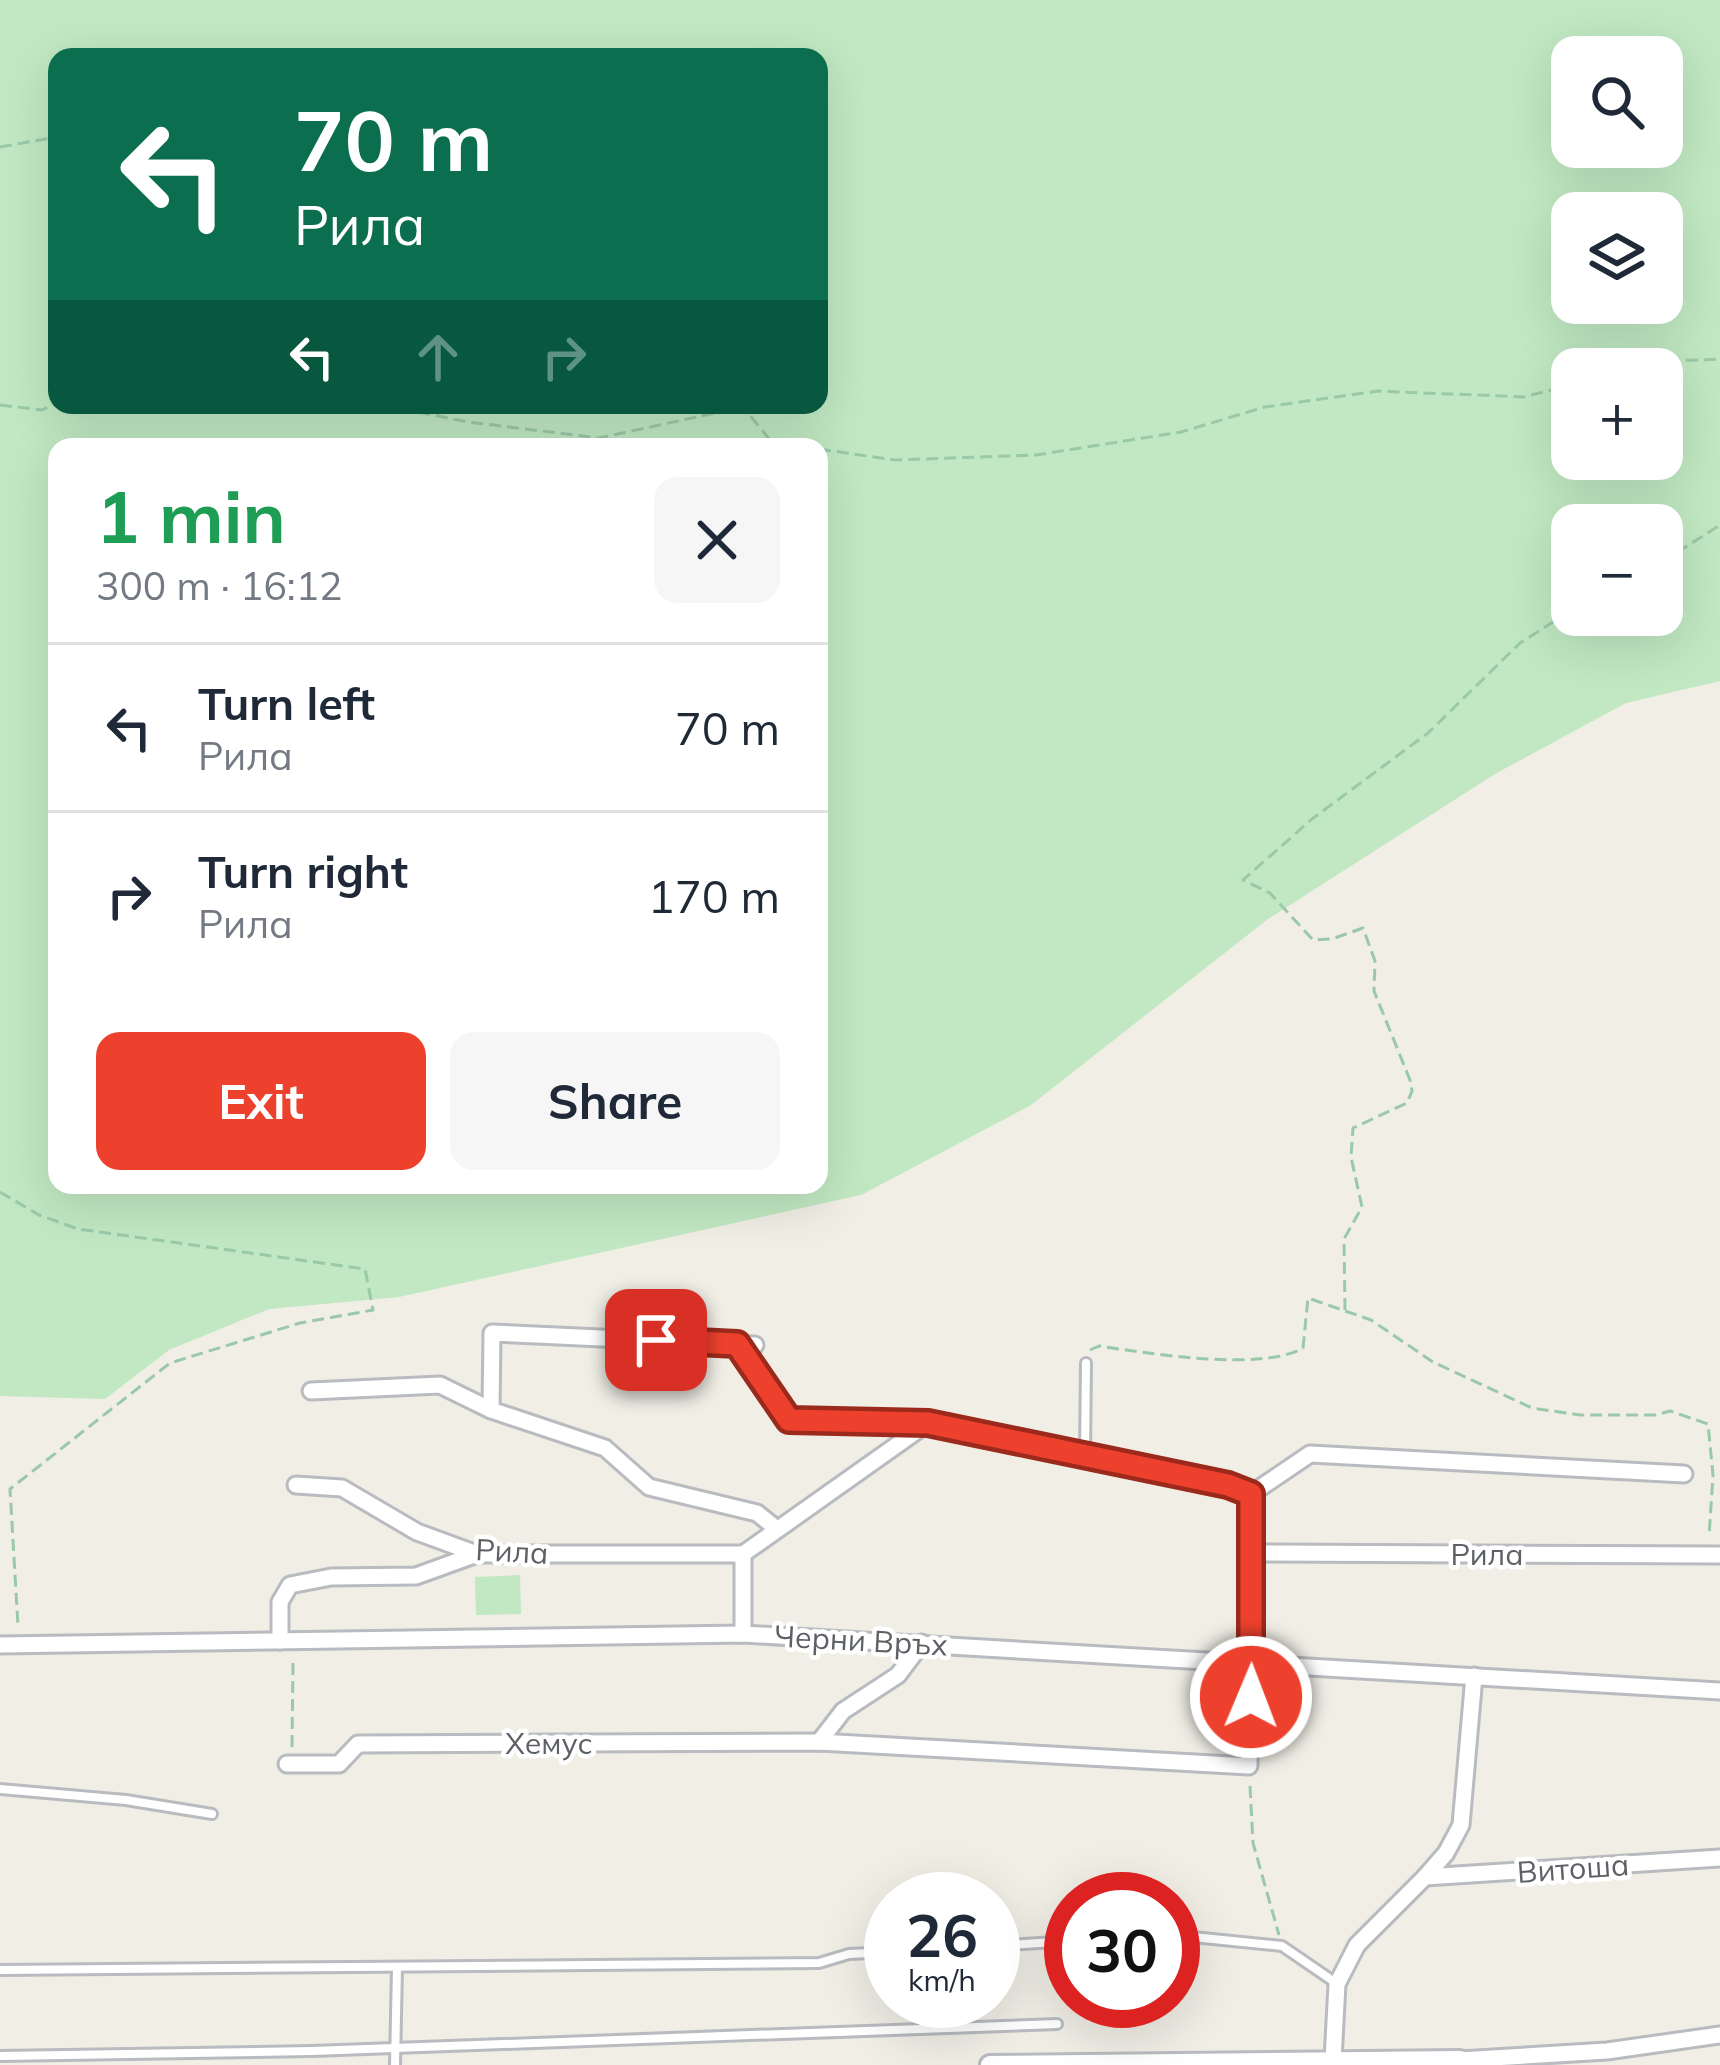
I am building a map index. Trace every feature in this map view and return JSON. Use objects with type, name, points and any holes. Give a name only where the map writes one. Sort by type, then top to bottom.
[{"type":"street","points":[[490,1410],[492,1333],[746,1344],[789,1420],[928,1423],[1228,1485],[1251,1494]]},
{"type":"street","points":[[310,1391],[440,1384],[490,1410],[605,1448],[649,1487],[757,1513],[777,1529]]},
{"type":"street","points":[[743,1634],[743,1553],[928,1423]]},
{"type":"street","points":[[1251,1494],[1310,1454],[1684,1474]]},
{"type":"street","name":"Рила","points":[[296,1485],[341,1488],[416,1532],[477,1554],[743,1553]]},
{"type":"street","points":[[1249,1766],[1251,1494]]},
{"type":"street","name":"Рила","points":[[1253,1553],[1714,1555]]},
{"type":"street","points":[[287,1641],[280,1602],[290,1585],[331,1577],[416,1576],[477,1554]]},
{"type":"street","name":"Черни Връх","points":[[0,1646],[743,1634],[1720,1690]]},
{"type":"street","points":[[819,1742],[844,1711],[898,1675],[922,1643]]},
{"type":"street","points":[[1333,2060],[1337,1984],[1357,1945],[1426,1877],[1461,1826],[1474,1676]]},
{"type":"street","name":"Хемус","points":[[290,1764],[339,1764],[358,1744],[819,1742],[1249,1766]]},
{"type":"street","name":"Витоша","points":[[1426,1877],[1720,1858]]},
{"type":"street","points":[[990,2065],[1604,2058],[1720,2035]]},
{"type":"lane","points":[[1084,1455],[1086,1363]]},
{"type":"lane","points":[[0,1789],[126,1800],[212,1814]]},
{"type":"lane","points":[[1200,1938],[1282,1946],[1337,1984]]},
{"type":"lane","points":[[0,1970],[819,1963],[864,1953]]},
{"type":"lane","points":[[394,2065],[398,1966]]},
{"type":"lane","points":[[0,2056],[311,2051],[1044,2024]]},
{"type":"path","points":[[0,147],[48,139]]},
{"type":"path","points":[[1683,360],[1720,359]]},
{"type":"path","points":[[828,450],[895,460],[1036,455],[1181,432],[1265,407],[1378,391],[1523,397],[1551,390]]},
{"type":"path","points":[[0,405],[48,407]]},
{"type":"path","points":[[428,414],[599,438],[706,414]]},
{"type":"path","points":[[749,414],[769,438]]},
{"type":"path","points":[[1683,548],[1720,524]]},
{"type":"path","points":[[1345,1310],[1344,1239],[1362,1207],[1351,1157],[1353,1128],[1407,1103],[1410,1080],[1374,991],[1375,961],[1363,928],[1313,940],[1270,893],[1243,880],[1312,819],[1428,733],[1520,643],[1551,623]]},
{"type":"path","points":[[0,1192],[39,1215],[78,1229],[364,1269],[374,1310],[277,1329],[170,1363],[10,1489],[19,1645]]},
{"type":"path","points":[[1086,1363],[1090,1349],[1099,1346],[1192,1357],[1288,1356],[1303,1348],[1308,1298],[1371,1320],[1456,1374],[1532,1408],[1580,1415],[1670,1411],[1708,1424],[1714,1555]]},
{"type":"path","points":[[287,1641],[290,1764]]},
{"type":"path","points":[[1249,1766],[1253,1843],[1282,1946]]},
{"type":"green space","points":[[0,0],[1720,0],[1720,681],[1626,703],[1495,774],[1268,919],[1031,1105],[861,1195],[399,1297],[269,1309],[169,1350],[105,1399],[0,1396]]},
{"type":"green space","points":[[520,1575],[521,1614],[476,1615],[475,1577]]},
{"type":"route","points":[[656,1340],[737,1344],[789,1420],[928,1423],[1228,1485],[1251,1494],[1251,1697]]}]
